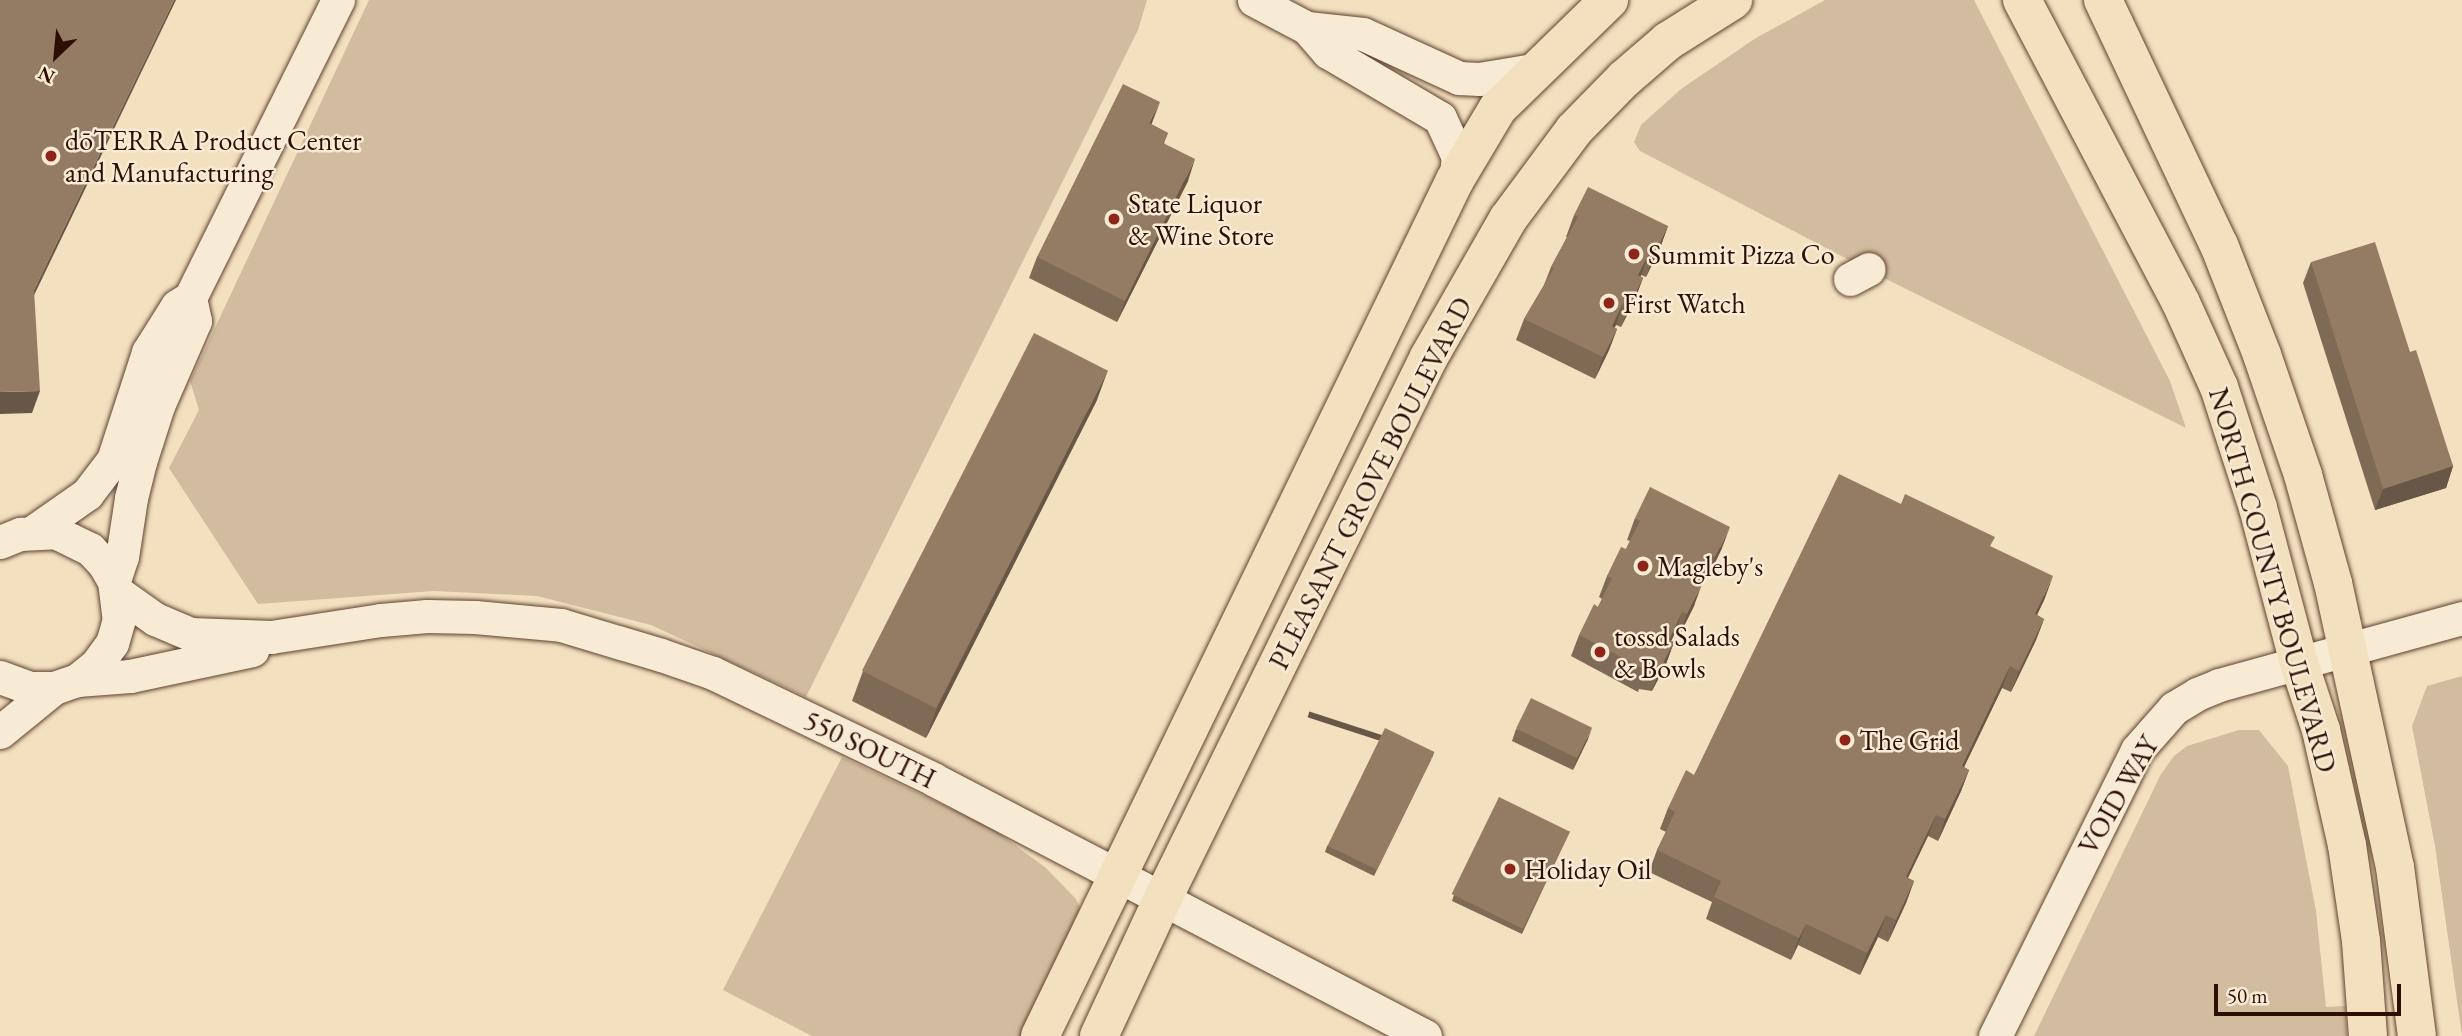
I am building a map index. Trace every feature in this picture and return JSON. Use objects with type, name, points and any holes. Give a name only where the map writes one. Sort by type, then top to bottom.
[{"type":"main road","name":"PLEASANT GROVE BOULEVARD","points":[[1040,1036],[1455,180],[1498,108],[1609,0]]},
{"type":"main road","name":"PLEASANT GROVE BOULEVARD","points":[[1099,1036],[1163,898],[1429,357],[1508,219],[1574,130],[1624,79],[1668,41],[1733,0]]},
{"type":"main road","name":"NORTH COUNTY BOULEVARD","points":[[2022,0],[2175,291],[2218,387],[2258,508],[2326,654],[2395,867],[2417,1036]]},
{"type":"main road","name":"NORTH COUNTY BOULEVARD","points":[[2103,0],[2176,148],[2219,245],[2262,355],[2302,474],[2326,654],[2321,730],[2347,845],[2361,941],[2368,1036]]},
{"type":"street","points":[[0,542],[34,531],[88,494],[113,460],[148,352],[177,306],[190,298],[338,0]]},
{"type":"street","points":[[1254,0],[1307,28],[1328,52],[1440,118],[1458,157],[1455,180]]},
{"type":"street","points":[[1307,28],[1363,34],[1460,78],[1479,79],[1539,69]]},
{"type":"street","points":[[0,732],[97,664],[112,643],[118,618],[115,587],[128,510],[158,406],[195,321],[190,298]]},
{"type":"street","points":[[34,531],[55,532],[90,549],[104,564],[115,587],[155,619],[191,635],[271,637]]},
{"type":"street","name":"550 SOUTH","points":[[271,637],[427,616],[517,620],[561,625],[604,636],[713,673],[1118,875],[1425,1036]]},
{"type":"street","name":"VOID WAY","points":[[1995,1036],[2137,750],[2175,708],[2197,694],[2326,654],[2462,618]]},
{"type":"street","points":[[0,677],[30,688],[130,676],[256,649],[271,637]]},
{"type":"shaded area","points":[[369,0],[1147,0],[1138,30],[806,697],[651,625],[537,596],[434,591],[258,604],[169,468],[199,410],[190,381]]},
{"type":"shaded area","points":[[1825,0],[1974,0],[2170,381],[2186,428],[1876,274],[1640,151],[1634,142],[1641,125],[1681,89],[1756,38]]},
{"type":"shaded area","points":[[2462,676],[2462,1036],[2435,846],[2412,726],[2427,686]]},
{"type":"shaded area","points":[[2239,730],[2259,730],[2288,766],[2316,911],[2326,1007],[2345,1006],[2347,1036],[2034,1036],[2161,774],[2174,756],[2187,746]]},
{"type":"shaded area","points":[[842,757],[992,828],[1046,868],[1076,899],[1081,910],[1021,1036],[812,1036],[723,990]]},
{"type":"building","name":"dōTERRA Product Center and Manufacturing","points":[[0,0],[174,0],[34,290],[40,391],[0,392]]},
{"type":"building","name":"State Liquor & Wine Store","points":[[1123,84],[1160,102],[1149,123],[1168,133],[1163,143],[1195,159],[1125,301],[1037,257]]},
{"type":"building","points":[[1588,187],[1668,226],[1654,255],[1649,253],[1638,275],[1643,278],[1629,306],[1623,303],[1612,326],[1617,329],[1603,357],[1524,319],[1554,268],[1551,267],[1578,217],[1574,215]]},
{"type":"building","points":[[2375,242],[2410,352],[2416,350],[2453,466],[2383,489],[2311,262]]},
{"type":"building","points":[[1034,333],[1108,371],[936,708],[862,671]]},
{"type":"building","name":"The Grid","points":[[1839,474],[1901,504],[1905,494],[1995,537],[1990,546],[2053,576],[2035,614],[2044,619],[2019,671],[2010,666],[1962,766],[1969,770],[1945,819],[1936,815],[1906,877],[1914,881],[1896,920],[1886,915],[1867,953],[1806,924],[1799,938],[1714,897],[1721,881],[1657,850],[1675,812],[1668,808],[1686,770],[1694,775]]},
{"type":"building","points":[[1650,487],[1730,527],[1715,557],[1710,555],[1698,582],[1702,584],[1687,614],[1682,612],[1669,640],[1674,642],[1660,669],[1647,667],[1646,670],[1579,635],[1594,604],[1598,607],[1612,578],[1607,576],[1621,547],[1626,549],[1640,521],[1635,518]]},
{"type":"building","points":[[1531,698],[1592,728],[1577,758],[1516,729]]},
{"type":"building","points":[[1385,728],[1434,752],[1377,870],[1328,846]]},
{"type":"building","name":"Holiday Oil","points":[[1499,797],[1570,832],[1523,929],[1452,894]]},
{"type":"place","name":"dōTERRA Product Center and Manufacturing","points":[[51,156]]},
{"type":"place","name":"State Liquor & Wine Store","points":[[1114,219]]},
{"type":"place","name":"Summit Pizza Co","points":[[1634,254]]},
{"type":"place","name":"First Watch","points":[[1609,303]]},
{"type":"place","name":"Magleby's","points":[[1643,566]]},
{"type":"place","name":"tossd Salads & Bowls","points":[[1600,652]]},
{"type":"place","name":"The Grid","points":[[1845,740]]},
{"type":"place","name":"Holiday Oil","points":[[1510,869]]}]
